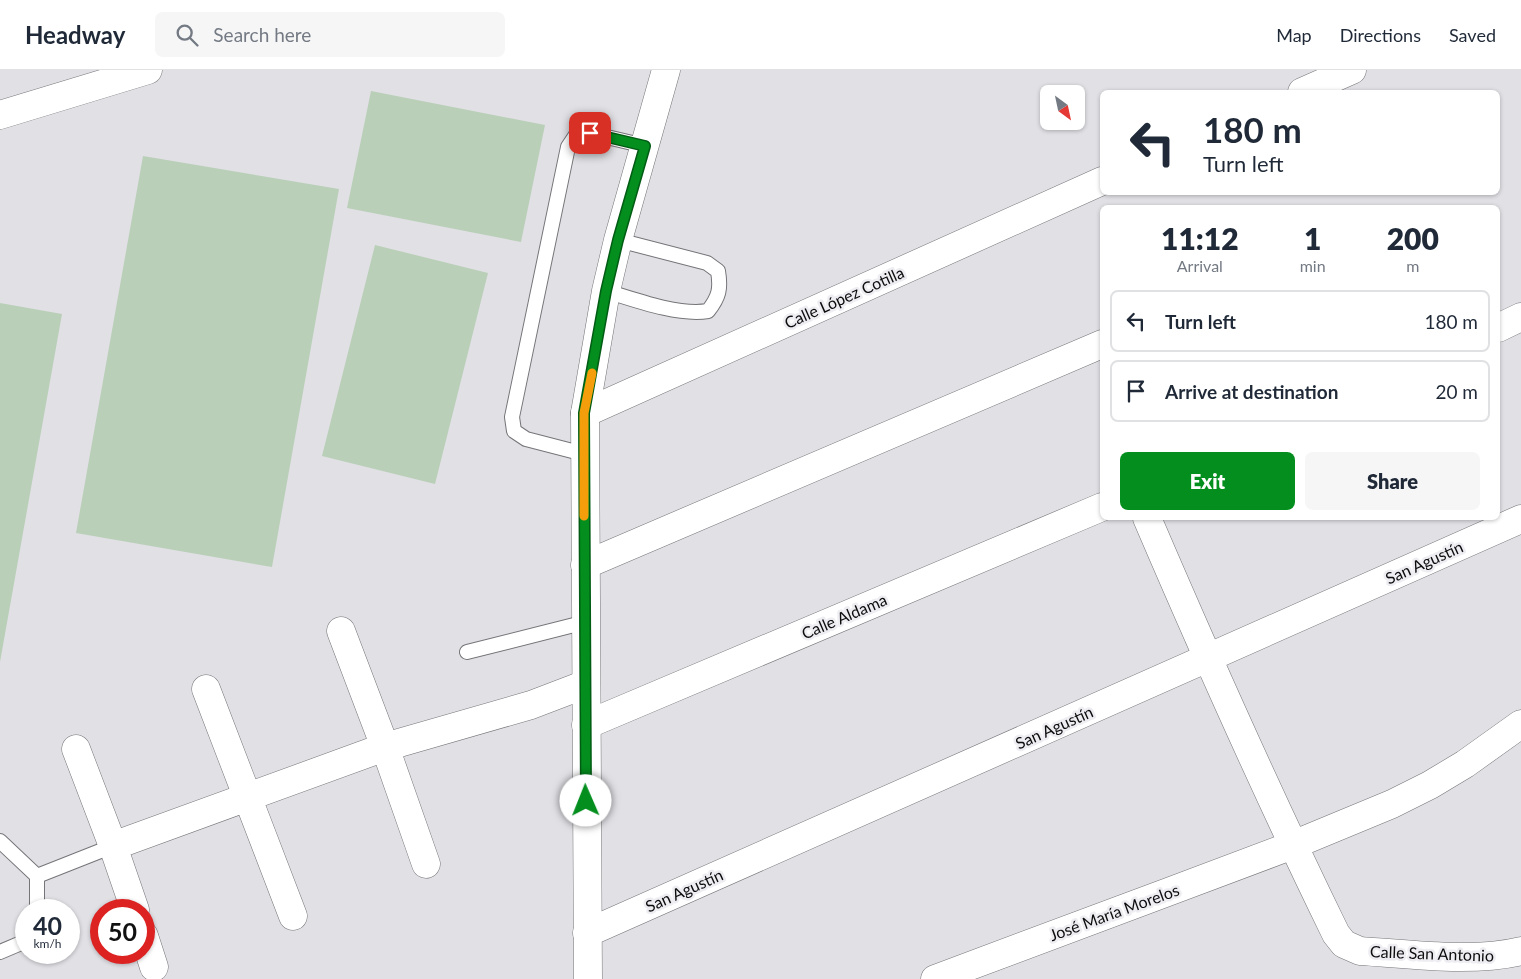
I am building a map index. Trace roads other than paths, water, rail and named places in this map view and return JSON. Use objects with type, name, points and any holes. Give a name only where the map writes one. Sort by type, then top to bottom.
[{"type":"street","points":[[0,115],[148,70]]},
{"type":"street","points":[[588,979],[584,413],[606,291],[618,240],[666,70]]},
{"type":"street","points":[[1307,90],[1352,70]]},
{"type":"street","name":"Calle López Cotilla","points":[[584,413],[1100,182]]},
{"type":"street","points":[[1500,327],[1521,317]]},
{"type":"street","points":[[585,565],[1100,345]]},
{"type":"street","name":"Calle Aldama","points":[[586,725],[1100,508]]},
{"type":"street","name":"San Agustín","points":[[587,933],[1521,519]]},
{"type":"street","points":[[1148,520],[1207,659],[1293,845]]},
{"type":"street","points":[[341,631],[385,747],[426,864]]},
{"type":"street","points":[[113,846],[385,747],[531,706],[586,684]]},
{"type":"street","points":[[206,689],[293,916]]},
{"type":"street","points":[[1344,823],[1446,752],[1521,713]]},
{"type":"street","points":[[1344,823],[1392,804],[1430,785],[1465,764],[1521,724]]},
{"type":"street","points":[[76,749],[131,899]]},
{"type":"street","name":"José María Morelos","points":[[935,979],[1293,845],[1344,823]]},
{"type":"street","name":"Calle San Antonio","points":[[1293,845],[1336,934],[1344,944],[1360,951],[1478,957],[1503,955],[1521,950]]},
{"type":"lane","points":[[584,454],[526,439],[514,431],[512,417],[568,147],[576,135],[590,133],[645,146]]},
{"type":"lane","points":[[606,291],[640,302],[694,313],[708,311],[716,300],[720,285],[718,271],[707,263],[618,240]]},
{"type":"lane","points":[[467,652],[586,622]]},
{"type":"lane","points":[[0,841],[36,876],[37,899]]},
{"type":"lane","points":[[36,876],[113,846]]},
{"type":"lane","points":[[0,952],[15,946]]}]
